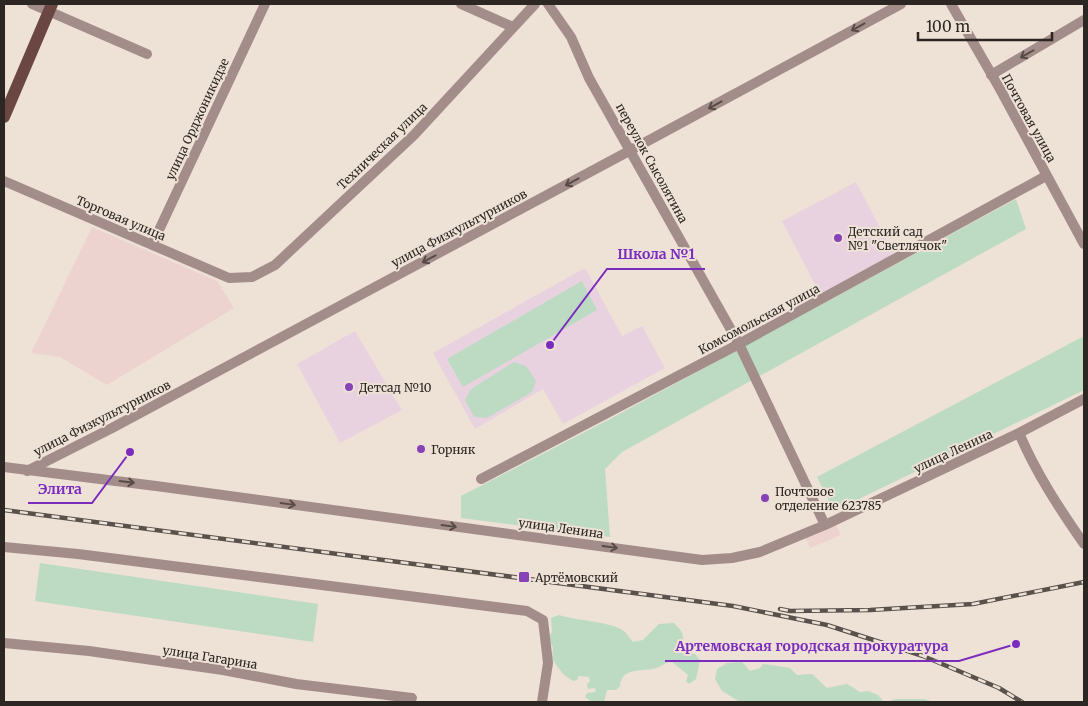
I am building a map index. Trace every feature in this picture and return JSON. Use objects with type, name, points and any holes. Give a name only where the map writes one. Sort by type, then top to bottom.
[{"type":"main road","points":[[4,116],[50,8]]},
{"type":"street","points":[[32,4],[50,8],[148,54]]},
{"type":"street","name":"улица Орджоникидзе","points":[[152,245],[265,4]]},
{"type":"street","points":[[461,4],[513,27]]},
{"type":"street","name":"Техническая улица","points":[[229,278],[252,277],[275,265],[414,135],[535,4]]},
{"type":"street","name":"переулок Сысолятина","points":[[548,4],[571,37],[590,78],[739,344],[825,525]]},
{"type":"street","name":"улица Физкультурников","points":[[27,470],[112,428],[901,4]]},
{"type":"street","name":"Почтовая улица","points":[[951,4],[1084,244]]},
{"type":"street","points":[[991,75],[1084,20]]},
{"type":"street","name":"Комсомольская улица","points":[[481,479],[739,344],[1046,176]]},
{"type":"street","name":"Торговая улица","points":[[4,181],[229,278]]},
{"type":"street","name":"улица Ленина","points":[[4,467],[702,560],[732,558],[760,552],[825,525],[1019,433],[1084,399]]},
{"type":"street","points":[[1019,433],[1029,458],[1057,506],[1084,544]]},
{"type":"street","points":[[4,547],[78,554],[527,611],[543,620],[548,663],[542,702]]},
{"type":"street","name":"улица Гагарина","points":[[4,643],[88,651],[223,670],[296,684],[412,698]]},
{"type":"shaded area","name":"Детский сад №1 \"Светлячок\"","points":[[856,182],[894,254],[820,294],[782,221]]},
{"type":"shaded area","points":[[92,227],[217,281],[234,308],[107,385],[60,357],[31,353]]},
{"type":"shaded area","points":[[585,268],[622,336],[642,326],[665,368],[563,424],[543,389],[475,429],[433,353]]},
{"type":"shaded area","name":"Детсад №10","points":[[355,331],[402,410],[340,443],[297,364]]},
{"type":"shaded area","points":[[836,525],[841,535],[810,548],[805,537]]},
{"type":"green space","points":[[1016,199],[1026,229],[622,452],[605,469],[610,537],[461,518],[461,496],[610,419]]},
{"type":"green space","points":[[582,281],[597,310],[463,387],[447,359]]},
{"type":"green space","points":[[1084,336],[1084,390],[834,511],[817,477]]},
{"type":"green space","points":[[514,362],[526,366],[536,381],[532,392],[487,418],[474,417],[465,400],[471,389]]},
{"type":"green space","points":[[40,563],[318,604],[313,642],[35,601]]},
{"type":"green space","points":[[559,615],[619,628],[633,642],[643,640],[659,624],[674,623],[683,636],[680,651],[695,654],[700,660],[696,679],[689,684],[686,681],[688,675],[671,661],[658,667],[628,673],[621,680],[620,686],[616,690],[607,690],[604,702],[592,702],[585,697],[587,693],[595,692],[596,690],[594,688],[588,689],[589,677],[579,676],[577,680],[573,681],[563,674],[552,659],[553,648],[549,638],[552,631],[551,618]]},
{"type":"green space","points":[[742,662],[750,671],[760,668],[763,664],[790,668],[797,675],[812,674],[827,688],[847,684],[860,692],[868,691],[878,695],[884,702],[740,702],[722,691],[715,679],[717,669],[727,663]]},
{"type":"green space","points":[[896,699],[924,699],[934,702],[887,702]]},
{"type":"railway","points":[[4,510],[733,606],[827,625],[923,656],[999,688],[1022,702]]},
{"type":"railway","points":[[780,609],[790,611],[870,610],[973,604],[1084,582]]},
{"type":"place","name":"Детский сад №1 \"Светлячок\"","points":[[838,238]]},
{"type":"place","name":"Школа №1","points":[[550,345]]},
{"type":"place","name":"Детсад №10","points":[[349,387]]},
{"type":"place","name":"Горняк","points":[[421,449]]},
{"type":"place","name":"Элита","points":[[130,452]]},
{"type":"place","name":"Почтовое отделение 623785","points":[[765,498]]},
{"type":"place","name":"Артёмовский","points":[[524,577]]},
{"type":"place","name":"Артемовская городская прокуратура","points":[[1016,644]]}]
